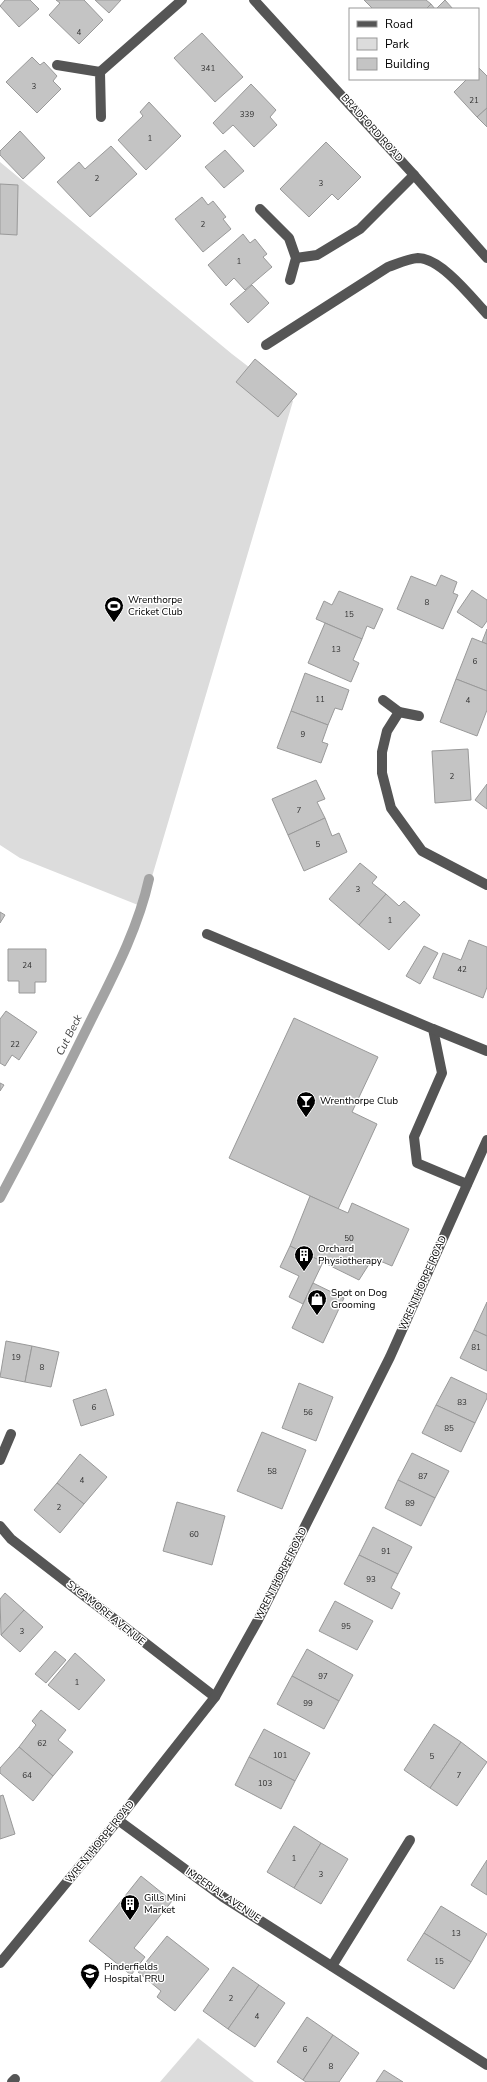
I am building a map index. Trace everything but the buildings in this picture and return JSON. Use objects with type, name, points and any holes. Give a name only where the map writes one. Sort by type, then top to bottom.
[{"type":"street","points":[[101,117],[100,72],[182,0]]},
{"type":"street","name":"BRADFORD ROAD","points":[[254,0],[414,174],[487,258]]},
{"type":"street","points":[[57,65],[100,72]]},
{"type":"street","points":[[296,258],[318,255],[360,228],[414,174]]},
{"type":"street","points":[[260,209],[289,238],[296,258],[290,280]]},
{"type":"street","points":[[266,345],[388,267],[419,258],[439,266],[487,314]]},
{"type":"street","points":[[383,700],[399,712],[418,716]]},
{"type":"street","points":[[399,712],[387,731],[382,752],[382,773],[391,808],[422,851],[487,885]]},
{"type":"street","points":[[207,934],[487,1051]]},
{"type":"street","points":[[433,1029],[442,1073],[414,1137],[417,1163],[467,1184]]},
{"type":"street","name":"WRENTHORPE ROAD","points":[[0,1963],[118,1820],[214,1697],[258,1620],[386,1364],[487,1140]]},
{"type":"street","points":[[0,1460],[12,1434]]},
{"type":"street","name":"SYCAMORE AVENUE","points":[[0,1526],[11,1539],[214,1697]]},
{"type":"street","name":"IMPERIAL AVENUE","points":[[118,1820],[223,1897],[487,2066]]},
{"type":"street","points":[[332,1966],[410,1840]]},
{"type":"green space","name":"Wrenthorpe Cricket Club","points":[[0,162],[232,354],[293,401],[143,907],[20,858],[0,845]]},
{"type":"green space","points":[[198,2038],[254,2082],[160,2082]]},
{"type":"waterway","name":"Cut Beck","points":[[0,1198],[116,970],[132,934],[149,879]]},
{"type":"place","name":"Wrenthorpe Cricket Club","points":[[114,623]]},
{"type":"place","name":"Wrenthorpe Club","points":[[306,1118]]},
{"type":"place","name":"Orchard Physiotherapy","points":[[304,1272]]},
{"type":"place","name":"Spot on Dog Grooming","points":[[317,1316]]},
{"type":"place","name":"Gills Mini Market","points":[[130,1921]]},
{"type":"place","name":"Pinderfields Hospital PRU","points":[[90,1990]]}]
